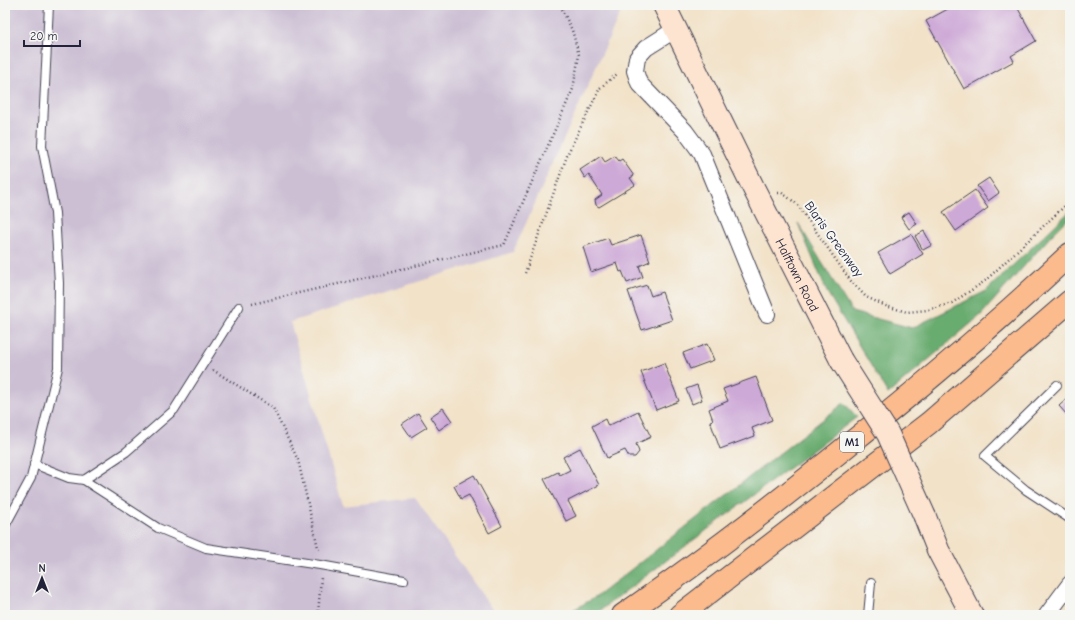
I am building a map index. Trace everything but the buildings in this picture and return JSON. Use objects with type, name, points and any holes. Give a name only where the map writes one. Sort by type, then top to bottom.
[{"type":"highway","name":"M1","points":[[623,615],[776,504],[903,401],[1026,296],[1070,254]]},
{"type":"highway","name":"M1","points":[[680,615],[929,423],[1070,301]]},
{"type":"street","name":"Halftown Road","points":[[664,5],[754,189],[841,360],[888,434],[938,550],[972,615]]},
{"type":"street","points":[[676,29],[646,48],[637,58],[634,71],[639,83],[685,131],[702,154],[767,314]]},
{"type":"street","points":[[1047,615],[1070,584]]},
{"type":"lane","points":[[5,526],[31,478],[58,368],[59,283],[55,213],[42,146],[49,5]]},
{"type":"lane","points":[[84,480],[126,452],[174,410],[239,307]]},
{"type":"lane","points":[[1057,385],[985,456],[1026,490],[1070,519]]},
{"type":"lane","points":[[34,464],[69,478],[84,480],[158,528],[206,548],[320,565],[404,580]]},
{"type":"lane","points":[[868,615],[871,583]]},
{"type":"path","points":[[239,307],[504,245],[573,88],[579,55],[572,30],[560,5]]},
{"type":"path","points":[[524,273],[568,154],[600,88],[637,58]]},
{"type":"path","name":"Blaris Greenway","points":[[754,189],[782,193],[797,204],[850,280],[866,297],[886,306],[907,312],[928,310],[952,303],[985,281],[1070,201]]},
{"type":"path","points":[[203,363],[273,408],[298,460],[318,546],[321,581],[318,615]]},
{"type":"shaded area","points":[[5,5],[624,5],[513,252],[290,322],[343,506],[415,498],[496,615],[5,615]]},
{"type":"green space","points":[[1070,211],[1070,217],[1049,238],[981,315],[888,394],[827,292],[798,223],[852,312],[912,328],[986,291]]},
{"type":"green space","points":[[844,403],[857,417],[594,615],[564,615],[596,597]]}]
